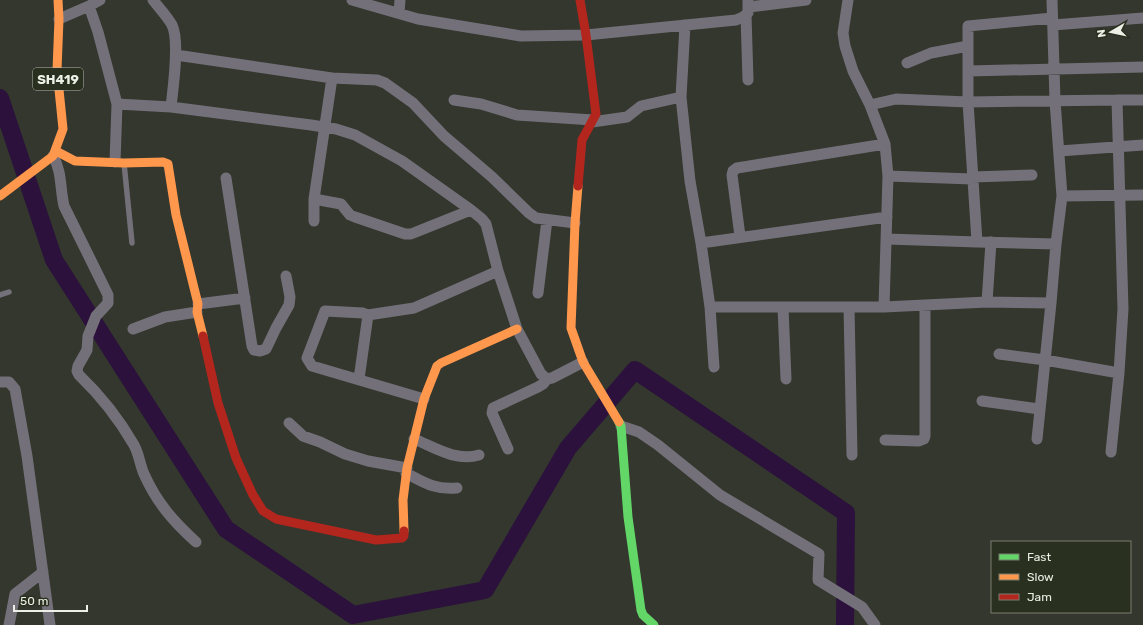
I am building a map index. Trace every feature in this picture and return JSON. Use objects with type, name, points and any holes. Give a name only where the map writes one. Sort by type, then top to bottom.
[{"type":"street","name":"SH419","points":[[54,155],[63,129],[57,70],[59,19],[58,0]]},
{"type":"street","points":[[59,19],[100,0]]},
{"type":"street","points":[[153,0],[172,25],[174,32],[176,55],[172,107]]},
{"type":"street","points":[[352,0],[418,19],[521,36],[586,35],[736,20],[748,7],[806,0]]},
{"type":"street","points":[[399,13],[400,0]]},
{"type":"street","points":[[580,0],[596,114],[582,140],[575,224],[571,328],[586,367],[621,426],[628,517],[641,610],[643,615],[654,625]]},
{"type":"street","points":[[848,0],[843,32],[845,46],[853,71],[870,105],[885,144],[888,176],[884,307]]},
{"type":"street","points":[[1037,439],[1062,196],[1055,101],[1052,0]]},
{"type":"street","points":[[89,6],[98,32],[117,104],[120,163]]},
{"type":"street","points":[[748,7],[748,80]]},
{"type":"street","points":[[976,242],[968,102],[968,26],[1143,18]]},
{"type":"street","points":[[685,25],[681,97],[690,182],[701,243],[710,307],[714,367]]},
{"type":"street","points":[[907,63],[931,53],[968,46]]},
{"type":"street","points":[[176,55],[332,78],[377,80],[413,102],[444,136],[492,177],[528,213],[536,218],[575,224]]},
{"type":"street","points":[[968,71],[1143,67]]},
{"type":"street","points":[[314,221],[314,199],[332,78]]},
{"type":"street","points":[[454,100],[482,104],[517,114],[593,121],[627,117],[641,106],[681,97]]},
{"type":"street","points":[[870,105],[896,99],[968,102],[1143,100]]},
{"type":"street","points":[[1111,452],[1119,373],[1123,309],[1117,100]]},
{"type":"street","points":[[117,104],[172,107],[336,129],[355,135],[395,157],[471,210],[486,224],[498,271],[517,329],[541,374],[547,379]]},
{"type":"street","points":[[740,236],[732,175],[733,171],[737,168],[885,144]]},
{"type":"street","points":[[1059,151],[1143,145]]},
{"type":"street","points":[[54,155],[75,161],[120,163],[164,162],[168,164],[176,215],[218,403],[236,458],[253,495],[263,511],[276,519],[376,540],[402,538],[404,536],[403,500],[406,470],[424,399],[435,370],[441,363],[517,329]]},
{"type":"street","points":[[0,196],[54,155]]},
{"type":"street","points":[[54,155],[58,164],[64,206],[108,295],[108,303],[100,310],[88,336],[87,350],[78,366],[79,375],[102,398],[128,435],[136,450],[151,488],[164,509],[176,524],[196,542]]},
{"type":"street","points":[[888,176],[972,178],[1032,175]]},
{"type":"street","points":[[226,178],[252,346],[254,350],[264,350],[268,346],[289,305],[290,297],[286,276]]},
{"type":"street","points":[[1062,196],[1143,195]]},
{"type":"street","points":[[314,199],[341,204],[350,215],[405,234],[411,234],[471,210]]},
{"type":"street","points":[[701,243],[740,236],[887,217]]},
{"type":"street","points":[[538,293],[547,220]]},
{"type":"street","points":[[887,239],[1056,244]]},
{"type":"street","points":[[987,302],[991,242]]},
{"type":"street","points":[[424,399],[312,366],[307,358],[325,311],[363,313],[368,315],[414,308],[498,271]]},
{"type":"street","points":[[133,329],[198,308],[245,298]]},
{"type":"street","points":[[710,307],[884,307],[987,302],[1051,303]]},
{"type":"street","points":[[885,440],[919,441],[925,436],[925,305]]},
{"type":"street","points":[[783,307],[786,379]]},
{"type":"street","points":[[849,307],[852,455]]},
{"type":"street","points":[[359,379],[368,315]]},
{"type":"street","points":[[999,354],[1045,360],[1119,373]]},
{"type":"street","points":[[508,449],[492,413],[493,408],[538,387],[547,379],[586,367]]},
{"type":"street","points":[[0,382],[9,382],[15,389],[27,456],[50,625]]},
{"type":"street","points":[[982,401],[1039,409]]},
{"type":"street","points":[[289,423],[303,436],[345,454],[406,470],[428,485],[436,488],[457,488]]},
{"type":"street","points":[[621,426],[639,432],[720,495],[819,554],[818,580],[862,607],[875,625]]},
{"type":"street","points":[[414,440],[458,457],[466,458],[478,456]]},
{"type":"street","points":[[7,621],[15,594],[43,572]]},
{"type":"lane","points":[[120,163],[132,243]]},
{"type":"lane","points":[[0,296],[9,292]]},
{"type":"waterway","points":[[0,98],[54,260],[226,529],[353,615],[485,590],[568,448],[635,370],[846,513],[845,625]]},
{"type":"traffic: fast","points":[[619,422],[621,426],[628,517],[641,610],[643,615],[654,625]]},
{"type":"traffic: slow","points":[[0,196],[53,156],[63,129],[57,70],[59,19],[58,0]]},
{"type":"traffic: slow","points":[[56,151],[75,161],[124,163],[163,162],[168,164],[176,215],[198,304],[197,312],[203,336]]},
{"type":"traffic: slow","points":[[578,186],[571,328],[583,362],[619,422]]},
{"type":"traffic: slow","points":[[404,531],[403,500],[407,468],[424,399],[437,366],[517,329]]},
{"type":"traffic: jam","points":[[578,186],[582,140],[596,114],[580,0]]},
{"type":"traffic: jam","points":[[203,336],[218,403],[236,458],[253,495],[263,511],[276,519],[376,540],[402,538],[404,536],[404,531]]}]
